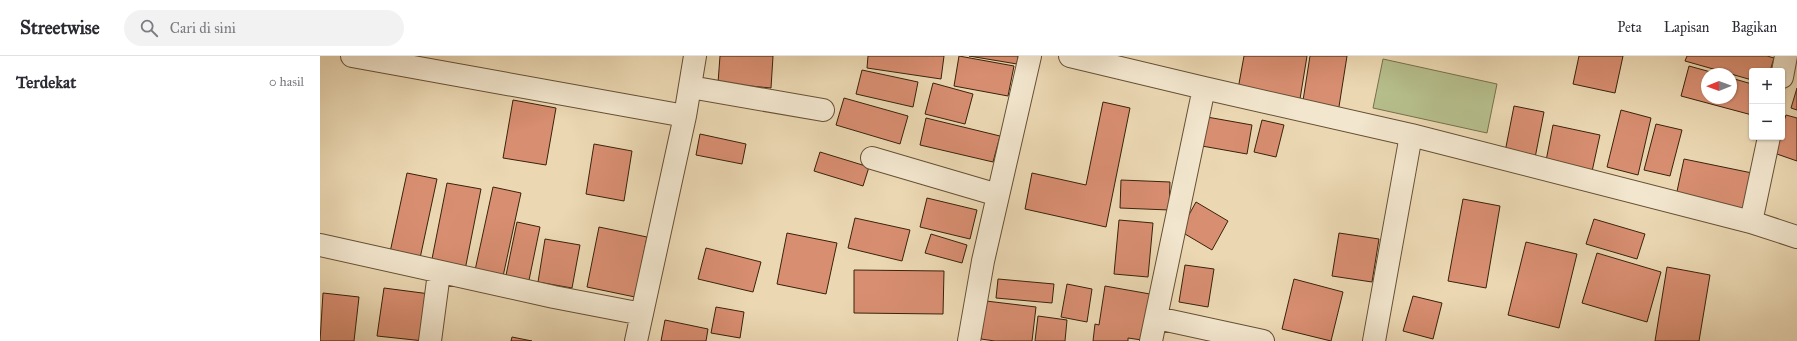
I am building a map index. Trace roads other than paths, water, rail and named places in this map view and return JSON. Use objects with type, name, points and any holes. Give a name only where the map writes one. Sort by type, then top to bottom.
[{"type":"street","points":[[352,56],[685,116]]},
{"type":"street","points":[[636,341],[685,116],[695,56]]},
{"type":"street","points":[[969,341],[983,261],[1030,56]]},
{"type":"street","points":[[1070,56],[1411,135],[1751,222],[1797,237]]},
{"type":"street","points":[[1784,68],[1786,56]]},
{"type":"street","points":[[690,87],[823,110]]},
{"type":"street","points":[[1151,341],[1204,88]]},
{"type":"street","points":[[1374,341],[1411,135]]},
{"type":"street","points":[[1751,222],[1768,140]]},
{"type":"street","points":[[872,158],[998,195]]},
{"type":"street","points":[[320,245],[439,273],[642,314]]},
{"type":"street","points":[[430,341],[439,273]]},
{"type":"street","points":[[1157,318],[1263,341]]}]
